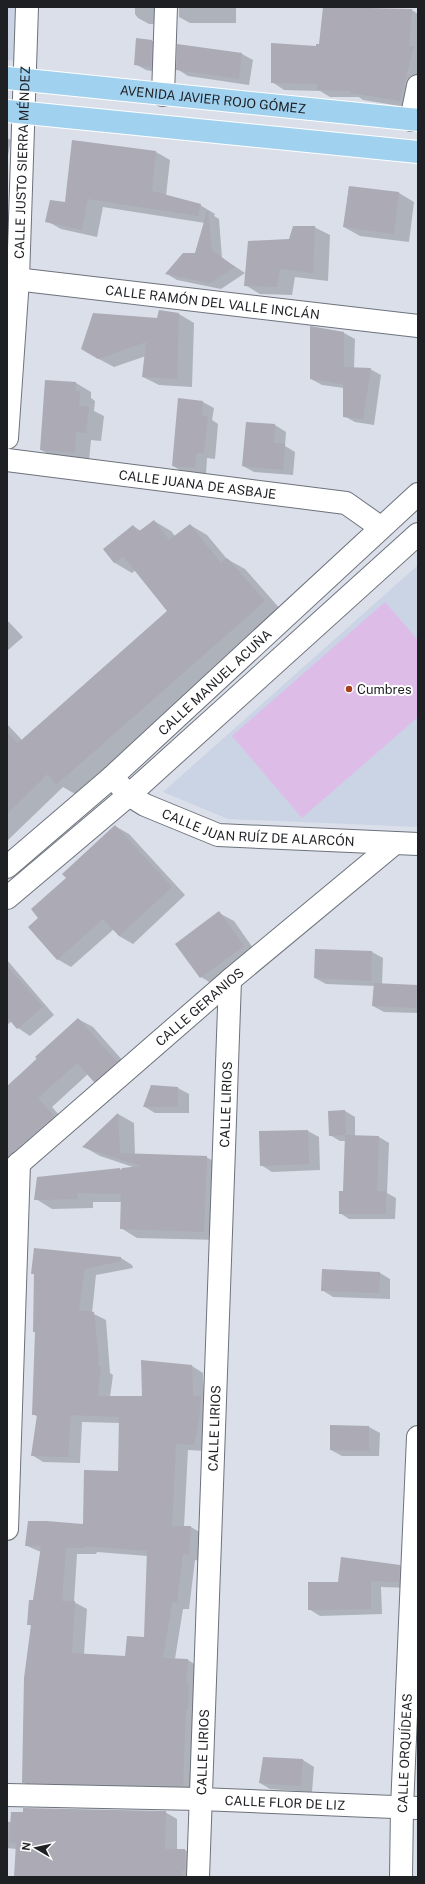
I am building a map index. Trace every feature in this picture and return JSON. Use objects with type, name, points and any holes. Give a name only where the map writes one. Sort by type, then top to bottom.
[{"type":"main road","name":"AVENIDA JAVIER ROJO GÓMEZ","points":[[15,79],[415,120]]},
{"type":"main road","points":[[15,112],[418,152]]},
{"type":"street","name":"CALLE JUSTO SIERRA MÉNDEZ","points":[[7,438],[12,279],[15,79],[27,7]]},
{"type":"street","points":[[163,94],[166,7]]},
{"type":"street","points":[[415,120],[418,86]]},
{"type":"street","name":"CALLE RAMÓN DEL VALLE INCLÁN","points":[[12,279],[418,326]]},
{"type":"street","name":"CALLE JUANA DE ASBAJE","points":[[7,460],[346,502],[380,526]]},
{"type":"street","name":"CALLE MANUEL ACUÑA","points":[[7,867],[112,777],[380,526],[418,494]]},
{"type":"street","name":"CALLE MANUEL ACUÑA","points":[[7,898],[129,795],[418,534]]},
{"type":"street","name":"CALLE JUAN RUÍZ DE ALARCÓN","points":[[112,777],[129,795],[145,805],[218,835],[418,844]]},
{"type":"street","name":"CALLE GERANIOS","points":[[13,1168],[230,980],[395,843]]},
{"type":"street","name":"CALLE LIRIOS","points":[[198,1877],[230,980]]},
{"type":"street","points":[[7,1529],[13,1168]]},
{"type":"street","name":"CALLE ORQUÍDEAS","points":[[401,1877],[410,1808],[418,1437]]},
{"type":"street","name":"CALLE FLOR DE LIZ","points":[[7,1795],[200,1799],[410,1808]]},
{"type":"shaded area","points":[[7,7],[17,7],[16,61],[7,60]]},
{"type":"shaded area","name":"Cumbres","points":[[418,565],[418,827],[228,819],[163,792]]},
{"type":"shaded area","points":[[385,602],[418,640],[418,717],[302,818],[232,736]]},
{"type":"building","points":[[323,7],[412,9],[409,46],[414,46],[400,101],[350,93],[350,91],[317,90],[317,84],[271,83],[271,43],[316,46],[316,44],[319,44]]},
{"type":"building","points":[[136,38],[152,40],[151,67],[134,65]]},
{"type":"building","points":[[177,44],[242,53],[239,79],[176,70]]},
{"type":"building","points":[[72,140],[156,151],[152,191],[201,204],[198,216],[88,199],[82,230],[45,222],[50,200],[65,202]]},
{"type":"building","points":[[349,186],[399,192],[394,234],[343,227]]},
{"type":"building","points":[[207,211],[212,250],[235,267],[210,283],[165,274],[183,253],[195,253]]},
{"type":"building","points":[[293,226],[315,226],[313,273],[280,269],[277,287],[244,286],[248,241],[289,239]]},
{"type":"building","points":[[159,310],[179,313],[177,379],[142,377],[146,342],[98,359],[81,349],[93,313],[157,318]]},
{"type":"building","points":[[310,326],[344,332],[344,367],[371,368],[363,419],[343,417],[343,384],[310,379]]},
{"type":"building","points":[[45,380],[76,382],[76,391],[80,391],[79,406],[89,407],[86,433],[76,432],[75,453],[40,450]]},
{"type":"building","points":[[178,398],[203,401],[202,416],[208,416],[204,453],[197,453],[195,468],[172,466]]},
{"type":"building","points":[[246,422],[275,424],[274,443],[285,444],[283,470],[242,466]]},
{"type":"building","points":[[154,520],[169,540],[190,524],[221,563],[227,558],[265,601],[56,785],[48,774],[7,814],[7,732],[18,743],[167,611],[123,556],[114,563],[103,549],[133,525],[138,532]]},
{"type":"building","points":[[115,825],[172,887],[119,936],[103,919],[57,960],[28,927],[38,918],[31,909],[66,878],[62,874]]},
{"type":"building","points":[[219,911],[244,946],[200,978],[175,944]]},
{"type":"building","points":[[315,949],[372,951],[371,981],[314,978]]},
{"type":"building","points":[[7,966],[43,1007],[17,1029],[7,1017]]},
{"type":"building","points":[[374,983],[417,985],[416,1008],[372,1006]]},
{"type":"building","points":[[78,1018],[117,1062],[94,1082],[77,1063],[38,1098],[54,1116],[7,1157],[7,1086],[37,1059],[35,1057]]},
{"type":"building","points":[[151,1085],[178,1087],[178,1107],[143,1107]]},
{"type":"building","points":[[345,1110],[346,1135],[379,1136],[377,1191],[386,1191],[386,1214],[339,1214],[339,1191],[343,1191],[345,1135],[329,1136],[328,1111]]},
{"type":"building","points":[[118,1113],[120,1153],[207,1156],[204,1232],[120,1229],[121,1194],[77,1193],[78,1199],[34,1200],[37,1177],[120,1168],[120,1172],[122,1168],[141,1166],[82,1147]]},
{"type":"building","points":[[308,1130],[309,1164],[260,1166],[259,1131]]},
{"type":"building","points":[[34,1248],[121,1257],[121,1261],[85,1269],[79,1310],[94,1312],[99,1359],[98,1366],[101,1367],[98,1396],[142,1396],[141,1360],[192,1365],[193,1396],[201,1396],[199,1420],[194,1445],[176,1444],[172,1526],[191,1526],[189,1555],[183,1554],[177,1602],[172,1603],[163,1658],[188,1659],[186,1683],[189,1683],[188,1709],[186,1709],[183,1786],[22,1783],[24,1678],[31,1625],[27,1625],[29,1600],[33,1600],[41,1546],[25,1546],[28,1521],[83,1524],[84,1470],[118,1471],[119,1417],[71,1415],[68,1457],[31,1456],[37,1415],[32,1415],[35,1332],[33,1332],[34,1274],[31,1274]],"holes":[[[85,1546],[147,1551],[144,1637],[127,1636],[125,1656],[72,1653],[75,1601],[62,1601],[66,1548],[85,1548]]]},
{"type":"building","points":[[322,1269],[380,1272],[379,1293],[321,1291]]},
{"type":"building","points":[[330,1425],[369,1426],[369,1451],[330,1450]]},
{"type":"building","points":[[341,1557],[400,1565],[399,1582],[371,1581],[371,1609],[308,1610],[308,1582],[338,1582]]},
{"type":"building","points":[[263,1757],[303,1759],[301,1786],[259,1783]]},
{"type":"building","points":[[23,1808],[166,1811],[165,1849],[185,1849],[185,1871],[182,1871],[182,1877],[14,1877],[16,1843],[9,1842],[11,1812],[23,1812]]},
{"type":"place","name":"Cumbres","points":[[349,689]]}]
